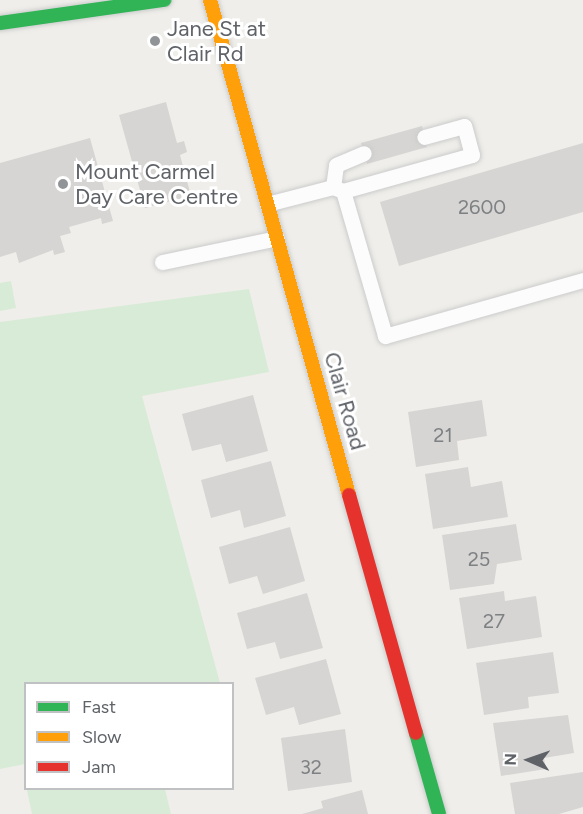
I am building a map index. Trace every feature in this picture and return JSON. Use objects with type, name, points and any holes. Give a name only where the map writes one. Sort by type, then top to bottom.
[{"type":"street","points":[[0,23],[164,0]]},
{"type":"street","name":"Clair Road","points":[[210,0],[439,814]]},
{"type":"lane","points":[[267,204],[338,189],[472,155],[464,126],[424,137]]},
{"type":"lane","points":[[364,153],[336,165],[338,189],[385,336],[583,280]]},
{"type":"lane","points":[[162,262],[277,238]]},
{"type":"green space","points":[[11,281],[16,308],[0,311],[0,283]]},
{"type":"green space","points":[[249,289],[269,372],[142,396],[220,682],[24,682],[24,764],[0,769],[0,322]]},
{"type":"green space","points":[[27,790],[165,790],[171,814],[32,814]]},
{"type":"building","points":[[166,102],[177,143],[184,141],[187,152],[180,155],[191,196],[145,208],[119,115]]},
{"type":"building","points":[[422,126],[427,147],[367,164],[361,143]]},
{"type":"building","points":[[90,138],[113,221],[102,224],[101,218],[69,227],[71,233],[60,236],[65,252],[54,255],[53,250],[19,263],[16,252],[0,257],[0,163]]},
{"type":"building","points":[[583,143],[583,212],[399,266],[380,202]]},
{"type":"building","points":[[253,395],[268,451],[226,462],[221,444],[192,451],[182,414]]},
{"type":"building","points":[[482,400],[487,436],[457,441],[459,460],[416,467],[408,412]]},
{"type":"building","points":[[271,461],[286,516],[244,528],[240,510],[211,518],[201,480]]},
{"type":"building","points":[[468,467],[471,487],[502,481],[508,517],[433,529],[425,474]]},
{"type":"building","points":[[516,524],[522,560],[497,564],[494,584],[450,590],[442,535]]},
{"type":"building","points":[[290,527],[305,581],[263,594],[257,576],[229,584],[219,547]]},
{"type":"building","points":[[504,591],[505,601],[536,596],[542,637],[467,649],[459,598]]},
{"type":"building","points":[[307,593],[323,648],[280,659],[275,642],[247,649],[237,613]]},
{"type":"building","points":[[553,652],[559,693],[528,697],[529,708],[484,715],[476,663]]},
{"type":"building","points":[[326,659],[341,714],[299,725],[294,707],[266,715],[255,678]]},
{"type":"building","points":[[568,715],[574,753],[544,758],[546,769],[501,776],[493,723]]},
{"type":"building","points":[[345,729],[352,782],[288,791],[281,738]]},
{"type":"building","points":[[583,772],[583,807],[559,814],[515,814],[510,783]]},
{"type":"building","points":[[362,790],[368,814],[302,814],[323,808],[321,801]]},
{"type":"traffic: fast","points":[[0,23],[164,0]]},
{"type":"traffic: fast","points":[[416,733],[439,814]]},
{"type":"traffic: slow","points":[[210,0],[349,495]]},
{"type":"traffic: jam","points":[[349,495],[416,733]]},
{"type":"place","name":"Jane St at Clair Rd","points":[[155,41]]},
{"type":"place","name":"Mount Carmel Day Care Centre","points":[[63,184]]}]
